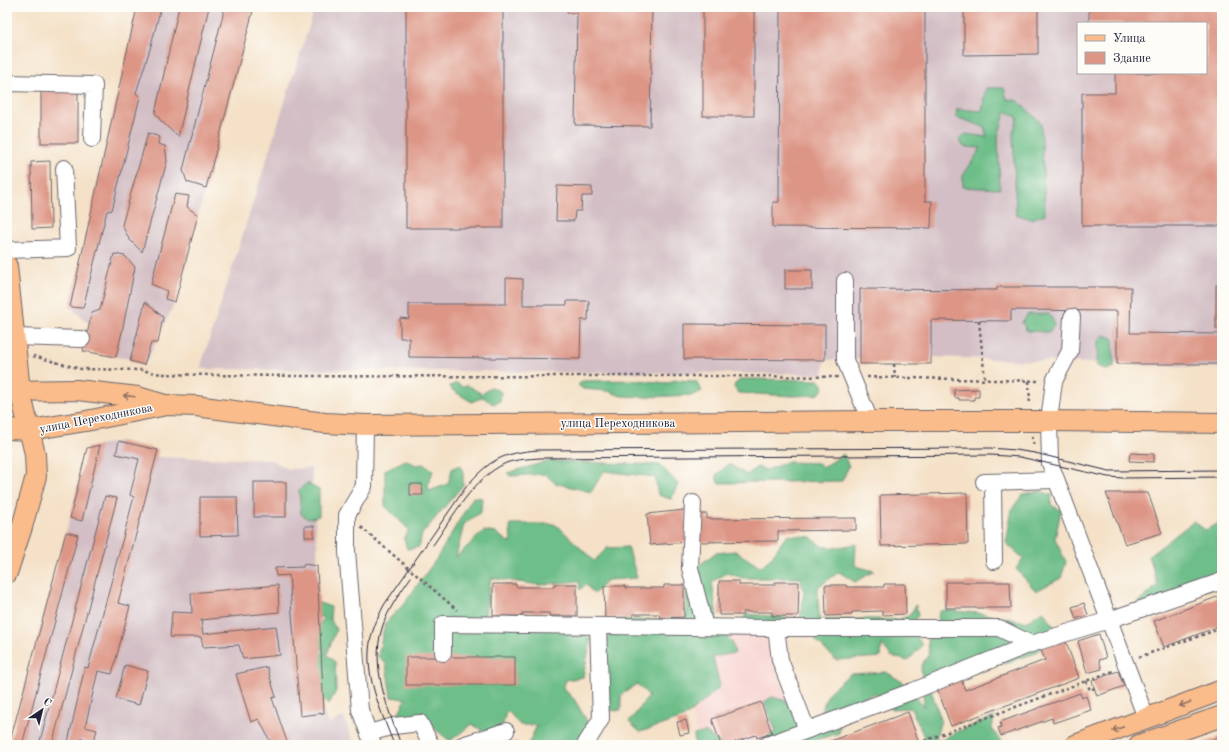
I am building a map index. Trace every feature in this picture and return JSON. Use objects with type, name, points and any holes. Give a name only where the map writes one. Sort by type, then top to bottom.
[{"type":"main road","points":[[7,266],[14,337],[14,391],[30,430],[36,454],[36,476],[7,573]]},
{"type":"main road","name":"улица Переходникова","points":[[14,391],[77,390],[138,398],[167,405],[196,406],[325,423],[365,425],[870,421],[1222,423]]},
{"type":"main road","name":"улица Переходникова","points":[[7,429],[30,430],[167,405]]},
{"type":"main road","points":[[1075,745],[1222,690]]},
{"type":"main road","points":[[1139,745],[1222,716]]},
{"type":"lane","points":[[7,83],[94,84],[92,139]]},
{"type":"lane","points":[[7,250],[68,248],[64,168]]},
{"type":"lane","points":[[845,281],[845,360],[870,421]]},
{"type":"lane","points":[[1072,317],[1070,351],[1054,381],[1049,421],[1050,463],[1146,718]]},
{"type":"lane","points":[[14,337],[82,339]]},
{"type":"lane","points":[[365,425],[364,486],[347,515],[347,551],[360,710],[371,739],[394,726],[420,723],[431,745]]},
{"type":"lane","points":[[994,561],[988,482],[1056,480]]},
{"type":"lane","points":[[693,503],[690,568],[705,627]]},
{"type":"lane","points":[[767,745],[913,691],[1031,644],[1109,620],[1222,581]]},
{"type":"lane","points":[[443,653],[443,624],[776,628],[999,628],[1031,644]]},
{"type":"lane","points":[[585,745],[600,719],[598,626]]},
{"type":"lane","points":[[776,628],[780,660],[807,730]]},
{"type":"lane","points":[[462,745],[506,731]]},
{"type":"path","points":[[979,321],[986,380]]},
{"type":"path","points":[[32,355],[81,368],[141,370],[161,374],[192,375],[354,377],[706,375],[1054,381]]},
{"type":"path","points":[[894,364],[895,378]]},
{"type":"path","points":[[347,515],[474,624]]},
{"type":"path","points":[[913,745],[1086,681],[1126,664],[1222,628]]},
{"type":"path","points":[[1086,681],[1090,690],[1095,688]]},
{"type":"shaded area","points":[[137,7],[254,7],[175,302],[147,361],[116,357],[122,332],[90,324],[70,307]]},
{"type":"shaded area","points":[[315,7],[1222,7],[1222,368],[935,357],[825,360],[823,374],[200,369]]},
{"type":"shaded area","points":[[119,441],[158,450],[156,457],[272,460],[288,469],[311,468],[317,545],[324,713],[328,724],[344,717],[354,745],[9,745],[70,518],[87,448]]},
{"type":"shaded area","points":[[670,635],[763,635],[799,729],[758,745],[700,745]]},
{"type":"green space","points":[[986,88],[1004,88],[1007,99],[1018,101],[1041,123],[1045,214],[1031,219],[1016,214],[1013,132],[1018,118],[1006,111],[998,136],[1000,189],[963,187],[963,176],[981,148],[964,147],[959,140],[965,134],[987,137],[984,127],[956,117],[957,109],[982,111]]},
{"type":"green space","points":[[1028,314],[1049,314],[1055,324],[1049,332],[1027,331],[1022,322]]},
{"type":"green space","points":[[1104,335],[1113,338],[1114,367],[1107,370],[1097,366],[1098,341]]},
{"type":"green space","points":[[637,380],[667,383],[675,380],[696,381],[702,391],[694,395],[645,397],[621,396],[608,391],[583,389],[578,385],[582,381]]},
{"type":"green space","points":[[740,380],[818,380],[822,383],[824,388],[819,394],[813,395],[794,396],[738,393],[734,387],[735,384]]},
{"type":"green space","points":[[457,383],[462,387],[467,385],[482,394],[491,387],[501,392],[500,401],[493,404],[483,397],[472,402],[452,390],[450,386]]},
{"type":"green space","points":[[843,454],[849,466],[842,481],[718,483],[716,475],[729,464],[747,475],[757,467],[767,470],[787,462],[818,463],[823,468]]},
{"type":"green space","points":[[406,460],[416,465],[423,464],[433,471],[428,485],[429,491],[448,484],[452,469],[459,465],[463,471],[463,485],[422,534],[419,547],[407,549],[404,539],[409,530],[385,506],[385,470]]},
{"type":"green space","points":[[549,461],[660,465],[678,484],[671,499],[658,495],[655,477],[604,471],[591,492],[555,483],[545,474],[510,476],[507,473]]},
{"type":"green space","points":[[307,483],[319,490],[319,516],[308,519],[301,514],[299,490]]},
{"type":"green space","points":[[1040,491],[1052,495],[1051,505],[1061,510],[1055,539],[1066,562],[1061,578],[1036,591],[1016,569],[1023,558],[1006,543],[1012,509],[1023,494]]},
{"type":"green space","points":[[473,497],[482,498],[481,512],[464,524],[456,557],[484,531],[496,533],[511,544],[510,524],[554,524],[594,561],[607,548],[628,547],[637,578],[608,580],[594,594],[586,584],[580,590],[579,581],[539,585],[491,578],[484,620],[569,622],[591,640],[583,677],[566,680],[563,688],[574,699],[597,738],[603,745],[528,745],[537,725],[520,725],[510,713],[506,712],[502,728],[486,733],[472,724],[450,741],[435,729],[430,721],[408,729],[398,714],[406,699],[391,697],[386,664],[378,656],[385,623],[404,604],[437,558]]},
{"type":"green space","points":[[1194,521],[1205,530],[1222,522],[1222,586],[1133,607],[1158,585],[1149,556]]},
{"type":"green space","points":[[787,535],[811,537],[821,546],[834,548],[856,544],[855,566],[874,571],[855,582],[839,572],[818,587],[819,620],[896,620],[909,616],[916,605],[918,616],[909,625],[922,645],[908,661],[891,656],[882,644],[881,657],[836,660],[816,641],[818,623],[743,621],[746,614],[800,619],[804,592],[800,578],[743,578],[727,573],[712,582],[717,615],[715,625],[732,642],[735,653],[713,657],[720,686],[708,698],[683,718],[640,732],[629,722],[649,696],[637,684],[621,695],[621,710],[607,711],[605,644],[613,620],[686,619],[687,575],[715,553],[735,551],[760,567],[770,559]]},
{"type":"green space","points":[[316,602],[331,607],[330,618],[336,630],[327,654],[335,662],[336,691],[329,704],[315,696],[313,661],[324,650],[315,647],[316,627],[324,619],[313,612]]},
{"type":"green space","points":[[944,610],[978,613],[1026,622],[1043,611],[1056,629],[1036,653],[930,687],[941,720],[936,737],[940,741],[956,732],[994,717],[992,729],[1003,744],[911,745],[925,739],[911,708],[891,709],[875,693],[842,708],[839,733],[798,745],[759,745],[759,742],[776,731],[764,702],[772,697],[801,705],[808,720],[818,718],[829,692],[850,674],[886,672],[904,683],[924,707],[921,666],[929,654],[928,636],[936,632],[939,612]]},
{"type":"green space","points":[[705,732],[723,745],[695,745],[694,735]]},
{"type":"building","points":[[137,7],[161,7],[136,93],[140,97],[112,210],[107,211],[83,308],[70,307]]},
{"type":"building","points":[[179,7],[209,7],[178,137],[161,121],[155,113]]},
{"type":"building","points":[[225,7],[254,7],[206,188],[187,182],[183,170]]},
{"type":"building","points":[[406,7],[503,7],[503,228],[406,228]]},
{"type":"building","points":[[567,7],[652,7],[650,126],[575,125],[577,13],[567,13]]},
{"type":"building","points":[[703,7],[754,7],[754,116],[703,116]]},
{"type":"building","points":[[780,7],[925,7],[925,201],[932,201],[931,228],[773,227],[773,202],[779,202]]},
{"type":"building","points":[[964,7],[1038,7],[1038,54],[964,55]]},
{"type":"building","points":[[1089,7],[1222,7],[1222,226],[1082,226],[1082,93],[1115,93],[1115,74],[1207,74],[1207,22],[1089,22]]},
{"type":"building","points":[[41,91],[78,91],[78,143],[41,143]]},
{"type":"building","points":[[148,133],[160,137],[158,144],[165,146],[167,161],[142,252],[129,239],[122,225]]},
{"type":"building","points":[[50,161],[51,228],[32,229],[31,162]]},
{"type":"building","points":[[557,186],[592,187],[592,196],[582,196],[581,211],[575,211],[574,221],[556,221]]},
{"type":"building","points":[[175,194],[189,196],[187,207],[198,215],[175,302],[165,299],[167,291],[151,284]]},
{"type":"building","points":[[114,254],[125,256],[135,267],[116,357],[83,351],[92,313],[100,310]]},
{"type":"building","points":[[785,270],[812,270],[812,289],[785,289]]},
{"type":"building","points":[[506,278],[523,279],[523,305],[567,305],[567,301],[589,301],[588,320],[581,320],[580,359],[409,357],[409,338],[400,338],[400,318],[409,319],[409,304],[506,304]]},
{"type":"building","points":[[1216,285],[1222,285],[1222,328],[1216,328]]},
{"type":"building","points":[[997,287],[1131,287],[1130,333],[1222,334],[1222,364],[1117,364],[1117,311],[1011,310],[1011,321],[931,320],[931,364],[860,364],[860,289],[997,290]]},
{"type":"building","points":[[145,302],[163,317],[158,343],[151,343],[144,365],[130,361]]},
{"type":"building","points":[[684,324],[825,325],[825,360],[684,359]]},
{"type":"building","points":[[979,389],[979,397],[974,397],[974,400],[959,400],[959,398],[955,398],[954,390]]},
{"type":"building","points":[[119,441],[158,450],[118,603],[130,606],[112,674],[98,671],[85,727],[97,730],[93,743],[81,739],[79,745],[68,742],[85,667],[88,668],[134,497],[130,495],[139,459],[116,454]]},
{"type":"building","points":[[100,445],[82,521],[70,518],[87,448]]},
{"type":"building","points":[[1130,453],[1154,454],[1154,462],[1129,461]]},
{"type":"building","points":[[254,482],[286,482],[286,517],[254,517]]},
{"type":"building","points":[[410,484],[422,484],[423,495],[410,495]]},
{"type":"building","points":[[967,493],[968,544],[881,546],[880,495]]},
{"type":"building","points":[[1106,493],[1148,493],[1162,533],[1125,544]]},
{"type":"building","points":[[105,496],[117,498],[52,745],[39,745]]},
{"type":"building","points":[[200,497],[237,497],[238,535],[200,536]]},
{"type":"building","points":[[685,510],[688,542],[650,545],[647,514]]},
{"type":"building","points":[[697,514],[707,514],[707,519],[856,518],[856,530],[778,531],[778,541],[698,542]]},
{"type":"building","points":[[305,526],[314,526],[314,537],[305,537]]},
{"type":"building","points":[[66,532],[78,535],[22,745],[9,745]]},
{"type":"building","points":[[304,564],[317,566],[324,713],[300,716],[289,575],[276,576],[275,568],[303,567]]},
{"type":"building","points":[[719,581],[739,581],[739,585],[775,585],[775,582],[799,582],[798,616],[772,616],[772,612],[743,612],[743,615],[719,615]]},
{"type":"building","points":[[946,582],[1010,582],[1011,608],[946,608]]},
{"type":"building","points":[[493,584],[516,584],[516,587],[554,587],[554,584],[577,584],[577,616],[549,616],[549,613],[522,613],[522,616],[493,616]]},
{"type":"building","points":[[884,584],[905,584],[906,614],[882,615],[882,611],[852,612],[852,615],[826,616],[825,585],[846,585],[847,587],[884,587]]},
{"type":"building","points":[[278,585],[279,612],[201,620],[203,634],[276,626],[280,655],[243,659],[239,645],[203,647],[201,637],[170,637],[172,612],[192,613],[191,593]]},
{"type":"building","points":[[664,585],[684,585],[684,617],[660,618],[659,614],[633,614],[633,618],[605,618],[604,586],[625,586],[625,588],[664,588]]},
{"type":"building","points":[[1222,595],[1222,625],[1164,647],[1154,621]]},
{"type":"building","points":[[1084,603],[1088,615],[1076,619],[1072,607]]},
{"type":"building","points":[[1099,634],[1106,658],[1099,660],[1102,669],[1087,673],[1078,641]]},
{"type":"building","points":[[1065,639],[1079,678],[951,726],[937,688],[961,679],[965,690],[1045,660],[1040,648]]},
{"type":"building","points":[[406,657],[515,657],[515,685],[406,685]]},
{"type":"building","points":[[125,665],[148,671],[139,705],[116,699]]},
{"type":"building","points":[[267,667],[276,697],[272,698],[287,742],[277,745],[272,745],[259,719],[251,722],[236,674]]},
{"type":"building","points":[[1118,671],[1124,686],[1097,696],[1092,681]]},
{"type":"building","points":[[1080,693],[1082,698],[1086,696],[1091,710],[1053,723],[1052,718],[1001,736],[998,728],[1001,727],[1000,722]]},
{"type":"building","points":[[761,702],[772,733],[757,738],[756,735],[735,742],[736,745],[721,745],[712,719]]},
{"type":"building","points":[[908,712],[918,740],[905,745],[820,745]]},
{"type":"building","points":[[686,720],[689,733],[680,735],[677,722]]},
{"type":"building","points":[[1220,737],[1222,745],[1197,745]]},
{"type":"building","points":[[517,741],[518,745],[506,745]]},
{"type":"tram line","points":[[394,745],[373,687],[369,663],[369,651],[374,627],[384,605],[466,487],[489,464],[505,456],[538,450],[990,448],[1035,453],[1109,471],[1222,470]]},
{"type":"tram line","points":[[433,545],[456,511],[483,478],[506,463],[527,459],[991,455],[1020,457],[1108,477],[1222,477]]},
{"type":"tram line","points":[[401,745],[382,688],[378,658],[382,628],[395,601],[411,577]]}]
